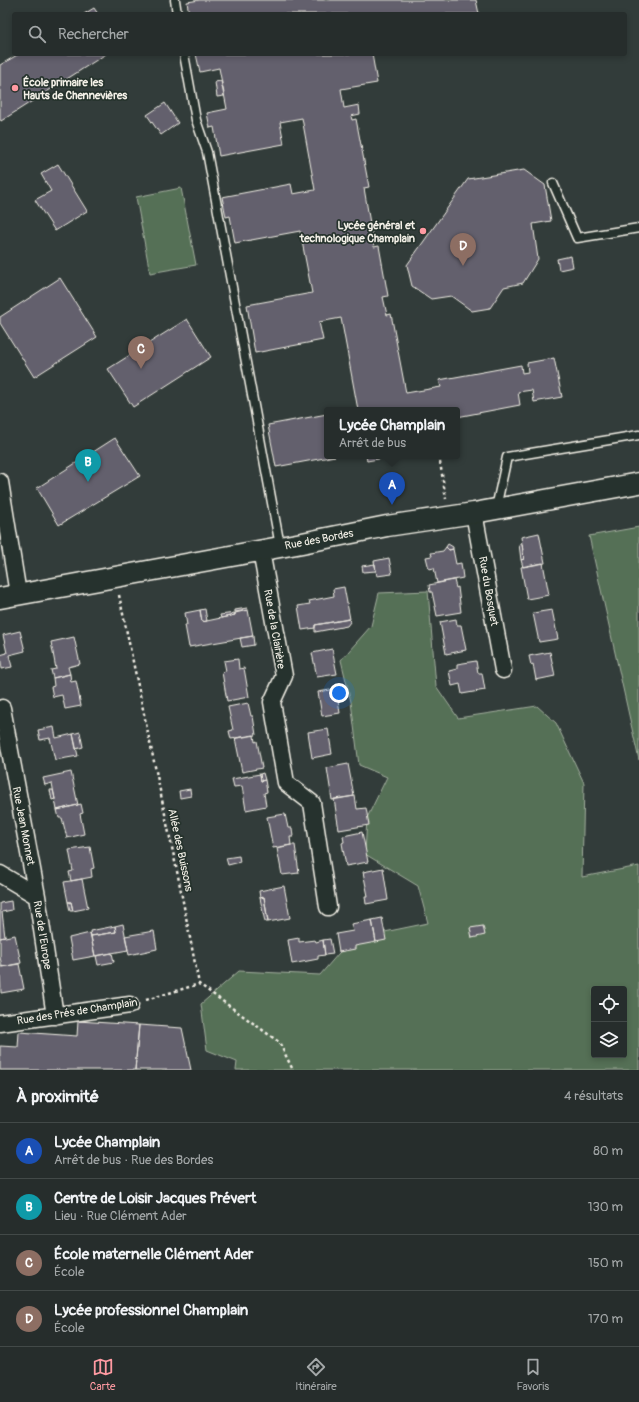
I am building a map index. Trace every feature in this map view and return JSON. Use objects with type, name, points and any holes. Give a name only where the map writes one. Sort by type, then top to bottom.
[{"type":"street","points":[[0,482],[9,596]]},
{"type":"street","name":"Rue des Bordes","points":[[9,596],[271,549],[387,526],[474,513],[639,483]]},
{"type":"street","name":"Rue du Bosquet","points":[[474,513],[503,670]]},
{"type":"street","name":"Rue de la Clairière","points":[[271,549],[284,676],[272,702],[286,783],[312,803],[328,907]]},
{"type":"street","name":"Rue Jean Monnet","points":[[2,708],[37,896]]},
{"type":"street","name":"Rue de l'Europe","points":[[0,874],[37,896],[55,1016]]},
{"type":"street","name":"Rue des Prés de Champlain","points":[[0,1023],[130,1004]]},
{"type":"lane","points":[[175,0],[177,12]]},
{"type":"lane","points":[[184,56],[196,120],[207,152],[271,549]]},
{"type":"lane","points":[[553,183],[577,238],[639,228]]},
{"type":"lane","points":[[495,508],[507,457],[639,435]]},
{"type":"path","points":[[439,459],[446,500]]},
{"type":"path","name":"Allée des Buissons","points":[[118,593],[178,876],[199,984]]},
{"type":"path","points":[[199,984],[279,1042],[293,1070]]},
{"type":"path","name":"Rue des Prés de Champlain","points":[[130,1004],[199,984]]},
{"type":"green space","points":[[181,188],[196,265],[150,273],[136,197]]},
{"type":"green space","points":[[639,527],[639,760],[589,536]]},
{"type":"green space","points":[[428,591],[436,686],[458,718],[537,706],[556,723],[584,783],[582,877],[639,866],[639,1070],[236,1070],[237,1062],[207,1050],[201,1004],[239,971],[320,975],[351,939],[428,923],[418,886],[365,854],[367,818],[387,777],[359,765],[351,702],[341,660],[371,626],[379,593]]},
{"type":"building","points":[[200,0],[476,0],[479,12],[189,12],[187,2]]},
{"type":"building","points":[[94,8],[97,12],[87,12]]},
{"type":"building","points":[[16,56],[103,56],[1,121],[0,65]]},
{"type":"building","points":[[196,56],[372,56],[377,83],[341,89],[344,108],[359,105],[360,114],[351,116],[352,120],[356,119],[369,187],[364,188],[374,247],[379,246],[388,296],[383,297],[387,315],[391,314],[406,393],[441,387],[439,380],[521,365],[522,373],[528,372],[527,363],[554,358],[562,397],[534,402],[532,390],[518,392],[520,405],[460,416],[460,407],[357,407],[341,318],[319,322],[323,340],[255,353],[247,305],[312,293],[300,231],[235,243],[230,216],[226,217],[222,197],[291,184],[293,194],[315,190],[302,118],[280,122],[284,144],[219,156],[214,127],[210,128],[207,113],[227,109],[219,68],[200,72]]},
{"type":"building","points":[[221,81],[224,96],[217,97],[215,82]]},
{"type":"building","points":[[165,103],[178,123],[161,135],[147,115]]},
{"type":"building","points":[[58,164],[87,211],[55,231],[35,200],[51,191],[41,174]]},
{"type":"building","points":[[524,170],[545,185],[551,221],[533,224],[538,259],[523,283],[504,287],[490,308],[472,311],[451,296],[431,299],[412,286],[407,265],[468,179]]},
{"type":"building","points":[[571,256],[573,267],[559,270],[557,259]]},
{"type":"building","points":[[60,278],[97,337],[34,377],[0,323],[0,317]]},
{"type":"building","points":[[187,319],[211,357],[133,407],[108,369]]},
{"type":"building","points":[[324,415],[324,458],[276,467],[268,425]]},
{"type":"building","points":[[115,438],[140,476],[59,525],[37,488]]},
{"type":"building","points":[[367,459],[378,459],[367,461]]},
{"type":"building","points":[[539,533],[545,563],[523,567],[521,560],[524,559],[521,537]]},
{"type":"building","points":[[448,544],[453,547],[453,549],[449,550],[446,547]]},
{"type":"building","points":[[519,544],[522,544],[524,559],[521,560]]},
{"type":"building","points":[[446,547],[449,550],[453,549],[456,564],[461,563],[463,578],[437,583],[434,568],[429,569],[426,557],[432,556],[431,553],[443,551]]},
{"type":"building","points":[[389,558],[392,574],[377,576],[374,561]]},
{"type":"building","points":[[543,563],[549,595],[527,599],[521,567]]},
{"type":"building","points":[[375,564],[376,571],[363,572],[362,566]]},
{"type":"building","points":[[454,580],[456,588],[458,587],[461,612],[437,616],[429,585]]},
{"type":"building","points":[[344,587],[350,619],[315,625],[315,628],[302,630],[298,606],[310,604],[309,601],[334,596],[333,589]]},
{"type":"building","points":[[247,608],[248,610],[235,612],[235,610]]},
{"type":"building","points":[[205,609],[207,621],[202,622],[200,610]]},
{"type":"building","points":[[200,610],[202,622],[235,615],[235,613],[248,610],[253,636],[189,647],[185,625],[187,625],[185,613]]},
{"type":"building","points":[[552,610],[558,639],[539,642],[533,613]]},
{"type":"building","points":[[235,613],[235,615],[221,618],[220,615]]},
{"type":"building","points":[[349,619],[350,622],[347,626],[315,632],[315,625]]},
{"type":"building","points":[[456,619],[457,625],[461,625],[466,650],[446,654],[440,622]]},
{"type":"building","points":[[20,631],[25,651],[9,655],[12,667],[2,669],[0,655],[7,653],[3,635]]},
{"type":"building","points":[[253,636],[254,645],[242,647],[240,638]]},
{"type":"building","points":[[74,637],[80,664],[68,667],[70,674],[53,678],[51,670],[56,669],[51,642]]},
{"type":"building","points":[[332,649],[337,674],[317,677],[312,653]]},
{"type":"building","points":[[550,652],[555,676],[536,680],[533,664],[531,665],[529,656]]},
{"type":"building","points":[[238,659],[239,669],[244,668],[249,697],[227,701],[222,672],[226,671],[224,661]]},
{"type":"building","points":[[476,661],[478,673],[482,673],[485,690],[462,694],[460,684],[452,686],[449,671],[457,669],[457,664]]},
{"type":"building","points":[[70,674],[71,682],[76,681],[81,706],[65,709],[62,695],[53,697],[51,687],[54,686],[53,678]]},
{"type":"building","points":[[336,689],[340,713],[322,716],[318,692]]},
{"type":"building","points":[[248,703],[251,716],[253,716],[256,735],[231,739],[229,731],[233,730],[228,707]]},
{"type":"building","points":[[54,727],[56,738],[73,734],[78,756],[55,760],[50,738],[40,740],[38,730]]},
{"type":"building","points":[[328,729],[332,754],[312,758],[308,732]]},
{"type":"building","points":[[80,732],[83,747],[76,749],[73,734]]},
{"type":"building","points":[[254,735],[255,742],[257,741],[262,768],[242,772],[235,738]]},
{"type":"building","points":[[348,764],[354,796],[332,800],[327,768]]},
{"type":"building","points":[[71,772],[78,805],[57,810],[52,783],[45,785],[43,778]]},
{"type":"building","points":[[263,773],[265,780],[261,781],[260,774]]},
{"type":"building","points":[[260,774],[261,781],[265,780],[267,792],[264,793],[266,806],[246,810],[242,786],[234,787],[232,779]]},
{"type":"building","points":[[190,789],[191,796],[180,798],[179,791]]},
{"type":"building","points":[[50,790],[53,790],[55,799],[52,800]]},
{"type":"building","points":[[355,796],[357,809],[366,808],[369,825],[339,830],[334,799]]},
{"type":"building","points":[[81,804],[83,813],[80,814],[84,834],[67,838],[62,818],[59,818],[57,810]]},
{"type":"building","points":[[285,814],[288,828],[292,828],[293,837],[290,837],[291,845],[273,848],[267,817]]},
{"type":"building","points":[[362,832],[368,862],[346,866],[342,843],[344,842],[343,836]]},
{"type":"building","points":[[295,845],[299,873],[282,875],[277,848]]},
{"type":"building","points":[[90,847],[94,868],[91,869],[92,877],[71,881],[69,872],[73,871],[69,850]]},
{"type":"building","points":[[239,856],[240,862],[228,865],[226,858]]},
{"type":"building","points":[[383,868],[388,900],[366,904],[365,896],[368,896],[363,872]]},
{"type":"building","points":[[82,879],[88,908],[73,911],[71,902],[68,902],[64,882]]},
{"type":"building","points":[[284,886],[290,918],[268,922],[264,897],[260,898],[259,891]]},
{"type":"building","points":[[264,897],[268,922],[265,922],[260,898]]},
{"type":"building","points":[[11,901],[12,910],[2,912],[5,937],[0,938],[0,903]]},
{"type":"building","points":[[68,902],[71,902],[73,911],[70,911]]},
{"type":"building","points":[[382,918],[386,940],[376,942],[372,920]]},
{"type":"building","points":[[372,920],[376,942],[355,946],[355,949],[339,952],[336,934],[353,931],[351,924]]},
{"type":"building","points":[[123,924],[128,950],[95,956],[91,936],[116,932],[115,926]]},
{"type":"building","points":[[115,926],[116,932],[91,936],[90,931]]},
{"type":"building","points":[[483,926],[485,935],[472,938],[470,928]]},
{"type":"building","points":[[154,931],[157,949],[129,955],[125,936]]},
{"type":"building","points":[[90,933],[95,956],[73,960],[69,938]]},
{"type":"building","points":[[15,935],[21,963],[2,967],[0,957],[0,938]]},
{"type":"building","points":[[299,938],[299,942],[315,940],[316,942],[323,940],[325,955],[318,956],[318,959],[292,964],[288,940]]},
{"type":"building","points":[[330,939],[333,954],[325,955],[323,940]]},
{"type":"building","points":[[112,953],[114,962],[98,965],[96,956]]},
{"type":"building","points":[[19,964],[24,989],[1,993],[0,967]]},
{"type":"building","points":[[78,1021],[139,1025],[135,1070],[0,1070],[0,1046],[18,1047],[19,1032],[77,1036]]},
{"type":"building","points":[[139,1025],[182,1028],[191,1070],[135,1070]]},
{"type":"place","name":"École primaire les Hauts de Chennevières","points":[[15,88]]},
{"type":"place","name":"Lycée général et technologique Champlain","points":[[423,231]]},
{"type":"place","name":"Lycée professionnel Champlain","points":[[463,266]]},
{"type":"place","name":"École maternelle Clément Ader","points":[[141,369]]},
{"type":"place","name":"Centre de Loisir Jacques Prévert","points":[[88,482]]},
{"type":"place","name":"Lycée Champlain","points":[[392,505]]}]
